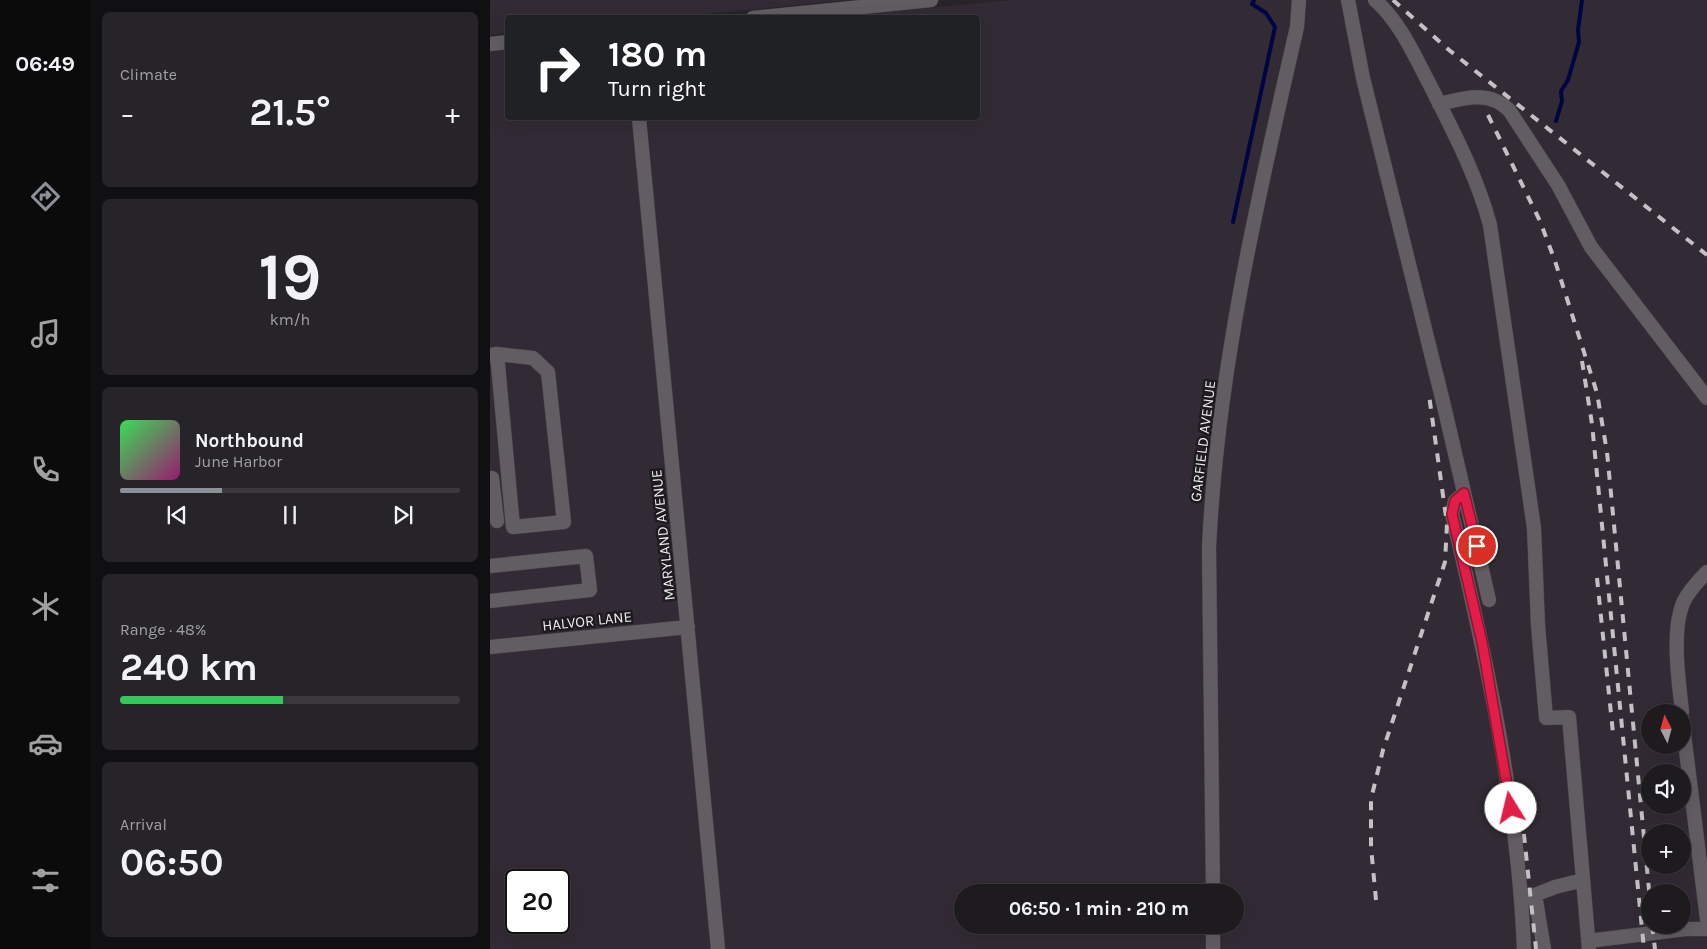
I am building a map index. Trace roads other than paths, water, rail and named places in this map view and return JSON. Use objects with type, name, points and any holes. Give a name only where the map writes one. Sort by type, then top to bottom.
[{"type":"street","points":[[783,15],[931,0]]},
{"type":"street","name":"GARFIELD AVENUE","points":[[1212,884],[1209,557],[1211,511],[1239,304],[1257,201],[1297,26],[1299,0]]},
{"type":"street","points":[[1348,0],[1363,78],[1489,600]]},
{"type":"street","points":[[1375,0],[1400,29],[1439,104],[1481,196],[1494,248],[1535,533],[1538,624],[1546,718],[1569,718],[1589,945],[1686,929],[1707,929]]},
{"type":"street","points":[[490,44],[505,42]]},
{"type":"street","points":[[1439,104],[1464,98],[1484,98],[1499,101],[1509,110],[1558,185],[1591,247],[1707,398]]},
{"type":"street","name":"MARYLAND AVENUE","points":[[639,120],[718,949]]},
{"type":"street","points":[[494,354],[533,358],[548,372],[564,522],[513,527],[494,354]]},
{"type":"street","points":[[491,471],[494,522],[512,519]]},
{"type":"street","points":[[1464,493],[1455,501],[1452,514],[1491,689],[1516,843],[1544,949]]},
{"type":"street","points":[[490,566],[586,556],[590,590],[490,601]]},
{"type":"street","points":[[1681,704],[1678,654],[1680,616],[1685,599],[1707,572]]},
{"type":"street","name":"HALVOR LANE","points":[[490,647],[688,628]]},
{"type":"street","points":[[1686,754],[1707,918]]},
{"type":"street","points":[[1529,898],[1566,884],[1583,880]]},
{"type":"street","points":[[1524,949],[1529,898]]},
{"type":"street","points":[[1213,934],[1214,949]]},
{"type":"waterway","points":[[1233,222],[1275,27],[1266,13],[1252,4],[1254,0]]},
{"type":"waterway","points":[[1556,121],[1562,101],[1561,91],[1568,80],[1579,42],[1578,30],[1582,0]]},
{"type":"railway","points":[[1393,0],[1449,50],[1707,255]]},
{"type":"railway","points":[[1488,115],[1540,221],[1555,261],[1597,393],[1607,452],[1648,884]]},
{"type":"railway","points":[[1582,361],[1592,424],[1644,949]]},
{"type":"railway","points":[[1376,900],[1371,847],[1371,799],[1383,750],[1445,562],[1447,524],[1429,395]]},
{"type":"railway","points":[[1597,578],[1613,733]]},
{"type":"railway","points":[[1522,816],[1536,949]]},
{"type":"railway","points":[[1653,934],[1655,949]]}]
